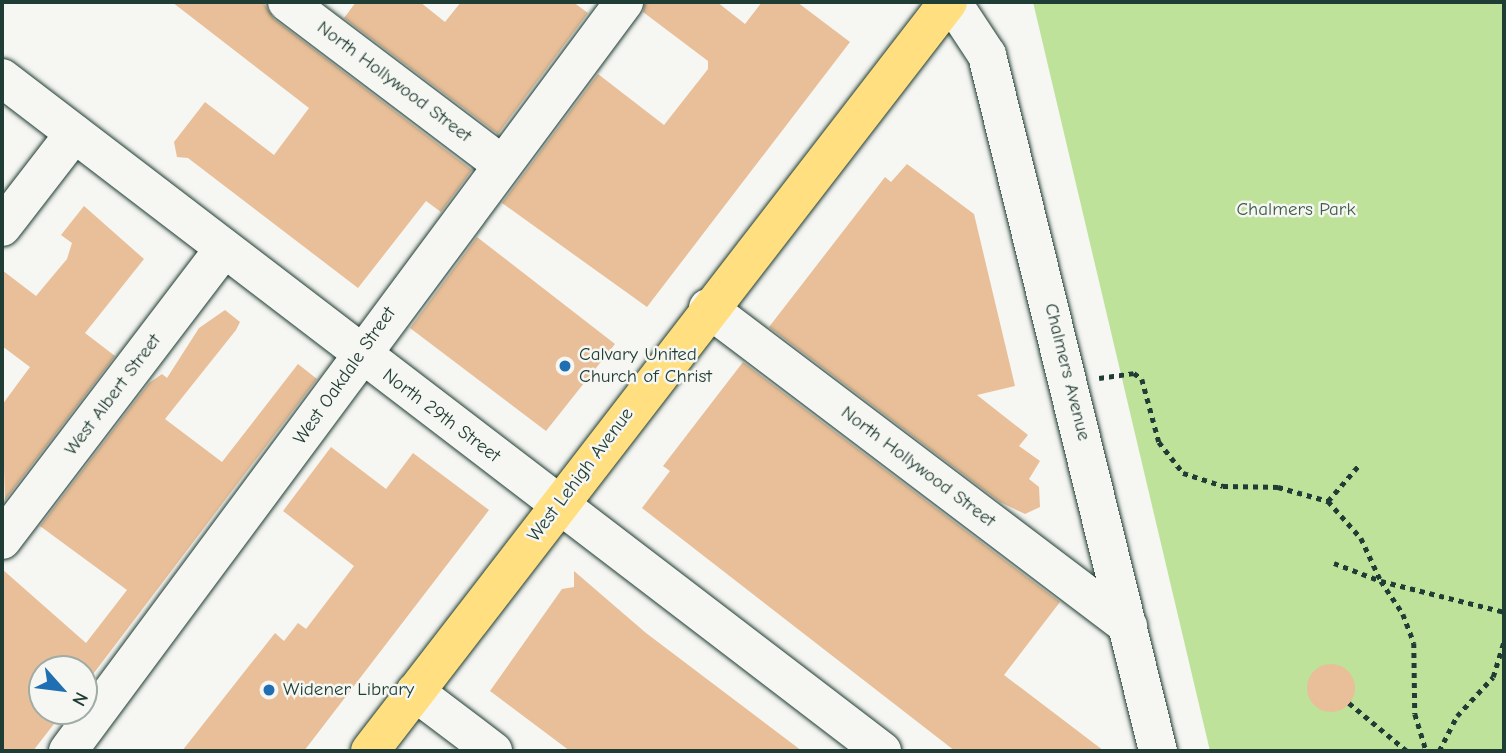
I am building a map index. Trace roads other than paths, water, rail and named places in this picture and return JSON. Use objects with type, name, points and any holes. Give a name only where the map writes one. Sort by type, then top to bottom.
[{"type":"main road","name":"West Lehigh Avenue","points":[[370,751],[708,307],[950,2]]},
{"type":"street","name":"North Hollywood Street","points":[[287,2],[500,163]]},
{"type":"street","name":"Chalmers Avenue","points":[[950,2],[987,55],[1158,751]]},
{"type":"street","name":"West Oakdale Street","points":[[68,751],[364,356],[610,7]]},
{"type":"street","name":"North 29th Street","points":[[2,78],[882,751]]},
{"type":"street","points":[[2,227],[74,134]]},
{"type":"street","name":"West Albert Street","points":[[2,541],[224,249]]},
{"type":"street","name":"North Hollywood Street","points":[[708,307],[1128,626]]},
{"type":"street","points":[[415,692],[493,751]]},
{"type":"place","name":"Calvary United Church of Christ","points":[[565,366]]},
{"type":"place","name":"Widener Library","points":[[269,690]]},
{"type":"park label","name":"Chalmers Park","points":[[1296,210]]}]
